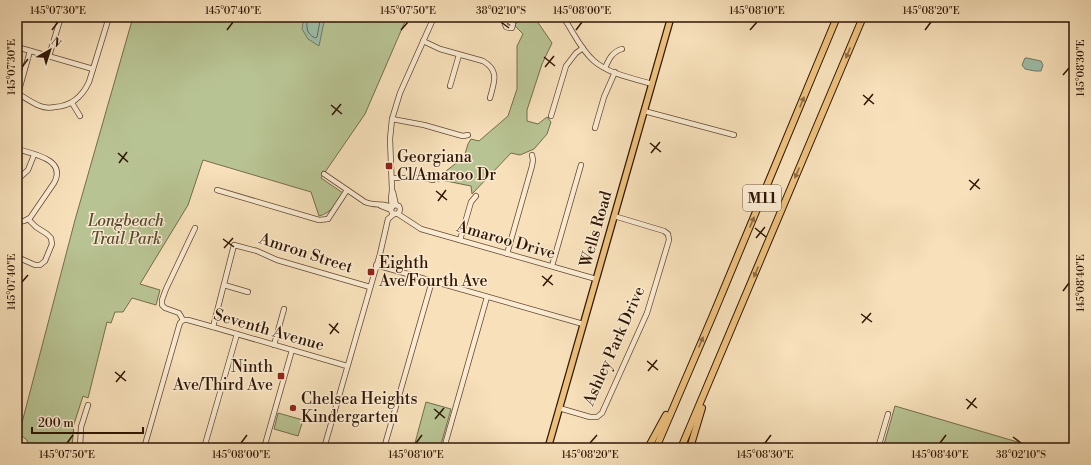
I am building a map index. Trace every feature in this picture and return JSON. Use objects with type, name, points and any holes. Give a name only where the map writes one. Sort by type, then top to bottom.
[{"type":"highway","name":"M11","points":[[656,448],[778,162],[837,17]]},
{"type":"highway","name":"M11","points":[[682,448],[864,17]]},
{"type":"highway","points":[[648,448],[686,378]]},
{"type":"highway","points":[[690,448],[709,382]]},
{"type":"main road","name":"Wells Road","points":[[548,448],[671,17]]},
{"type":"street","points":[[49,56],[61,17]]},
{"type":"street","points":[[30,51],[17,94],[40,106],[49,108],[62,107],[75,102],[84,92],[89,82],[109,17]]},
{"type":"street","points":[[395,209],[391,199],[392,178],[390,139],[392,119],[400,93],[434,17]]},
{"type":"street","points":[[495,17],[503,20]]},
{"type":"street","points":[[563,17],[583,48],[593,60],[605,68],[652,84]]},
{"type":"street","points":[[424,41],[440,49],[489,64],[495,78],[490,98]]},
{"type":"street","points":[[17,47],[93,69]]},
{"type":"street","points":[[551,116],[566,66],[576,53],[583,48]]},
{"type":"street","points":[[605,68],[612,54],[617,50],[622,49]]},
{"type":"street","points":[[450,86],[459,55]]},
{"type":"street","points":[[596,128],[604,97],[615,72]]},
{"type":"street","points":[[72,102],[80,116]]},
{"type":"street","points":[[644,111],[734,135]]},
{"type":"street","points":[[392,119],[424,125],[459,135],[468,135]]},
{"type":"street","points":[[17,149],[34,154],[54,163],[57,175],[30,218],[17,222]]},
{"type":"street","points":[[17,180],[28,170],[34,154]]},
{"type":"street","points":[[507,254],[532,166],[532,155]]},
{"type":"street","points":[[552,266],[581,165]]},
{"type":"street","points":[[324,174],[365,202],[385,205],[395,209]]},
{"type":"street","points":[[392,178],[425,178],[433,180]]},
{"type":"street","points":[[217,190],[319,220],[324,220],[328,219],[347,190]]},
{"type":"street","points":[[324,448],[388,219],[395,209],[392,190]]},
{"type":"street","points":[[460,240],[471,202],[476,196]]},
{"type":"street","points":[[385,205],[391,199]]},
{"type":"street","name":"Amaroo Drive","points":[[378,204],[395,209],[421,229],[596,278]]},
{"type":"street","name":"Ashley Park Drive","points":[[559,408],[590,417],[597,416],[602,413],[647,313],[669,240],[668,234],[658,228],[614,216]]},
{"type":"street","points":[[17,257],[35,265],[40,265],[45,261],[52,244],[51,238],[28,219]]},
{"type":"street","points":[[144,448],[179,326],[183,320],[179,313],[165,308],[162,303],[166,289],[195,228]]},
{"type":"street","name":"Amron Street","points":[[224,285],[234,245],[257,251],[277,260],[370,287]]},
{"type":"street","points":[[376,265],[583,324]]},
{"type":"street","points":[[384,448],[432,281]]},
{"type":"street","points":[[213,327],[224,285],[248,292]]},
{"type":"street","points":[[444,448],[487,297]]},
{"type":"street","points":[[274,345],[284,309]]},
{"type":"street","name":"Seventh Avenue","points":[[183,320],[213,327],[347,366]]},
{"type":"street","points":[[204,448],[237,334]]},
{"type":"street","points":[[264,448],[292,350]]},
{"type":"street","points":[[80,448],[81,427],[88,405]]},
{"type":"street","points":[[878,448],[888,414]]},
{"type":"green space","name":"Longbeach Trail Park","points":[[133,17],[407,17],[365,114],[321,178],[343,193],[333,207],[327,213],[319,216],[311,192],[203,160],[188,205],[140,284],[160,290],[156,305],[132,298],[123,312],[115,312],[111,323],[107,322],[88,398],[83,396],[74,424],[72,448],[31,448],[26,439],[19,434],[75,220]]},
{"type":"green space","points":[[524,17],[538,17],[537,21],[552,43],[542,64],[527,110],[527,121],[538,124],[547,117],[551,122],[547,134],[534,149],[520,155],[511,153],[472,194],[471,186],[441,180],[438,182],[437,178],[464,157],[471,139],[479,141],[508,116],[517,89],[517,46],[523,34],[515,26],[516,23],[521,21]]},
{"type":"green space","points":[[426,402],[451,409],[440,448],[415,443]]},
{"type":"green space","points":[[895,406],[1038,448],[883,448]]},
{"type":"green space","points":[[278,413],[303,420],[298,436],[274,429]]},
{"type":"water","points":[[304,17],[327,17],[324,22],[319,46],[308,39],[302,29]]},
{"type":"water","points":[[1025,58],[1041,61],[1043,65],[1041,71],[1025,69],[1022,65]]},
{"type":"place","name":"Georgiana Cl/Amaroo Dr","points":[[389,166]]},
{"type":"place","name":"Eighth Ave/Fourth Ave","points":[[371,272]]},
{"type":"place","name":"Ninth Ave/Third Ave","points":[[281,376]]},
{"type":"place","name":"Chelsea Heights Kindergarten","points":[[293,408]]}]
